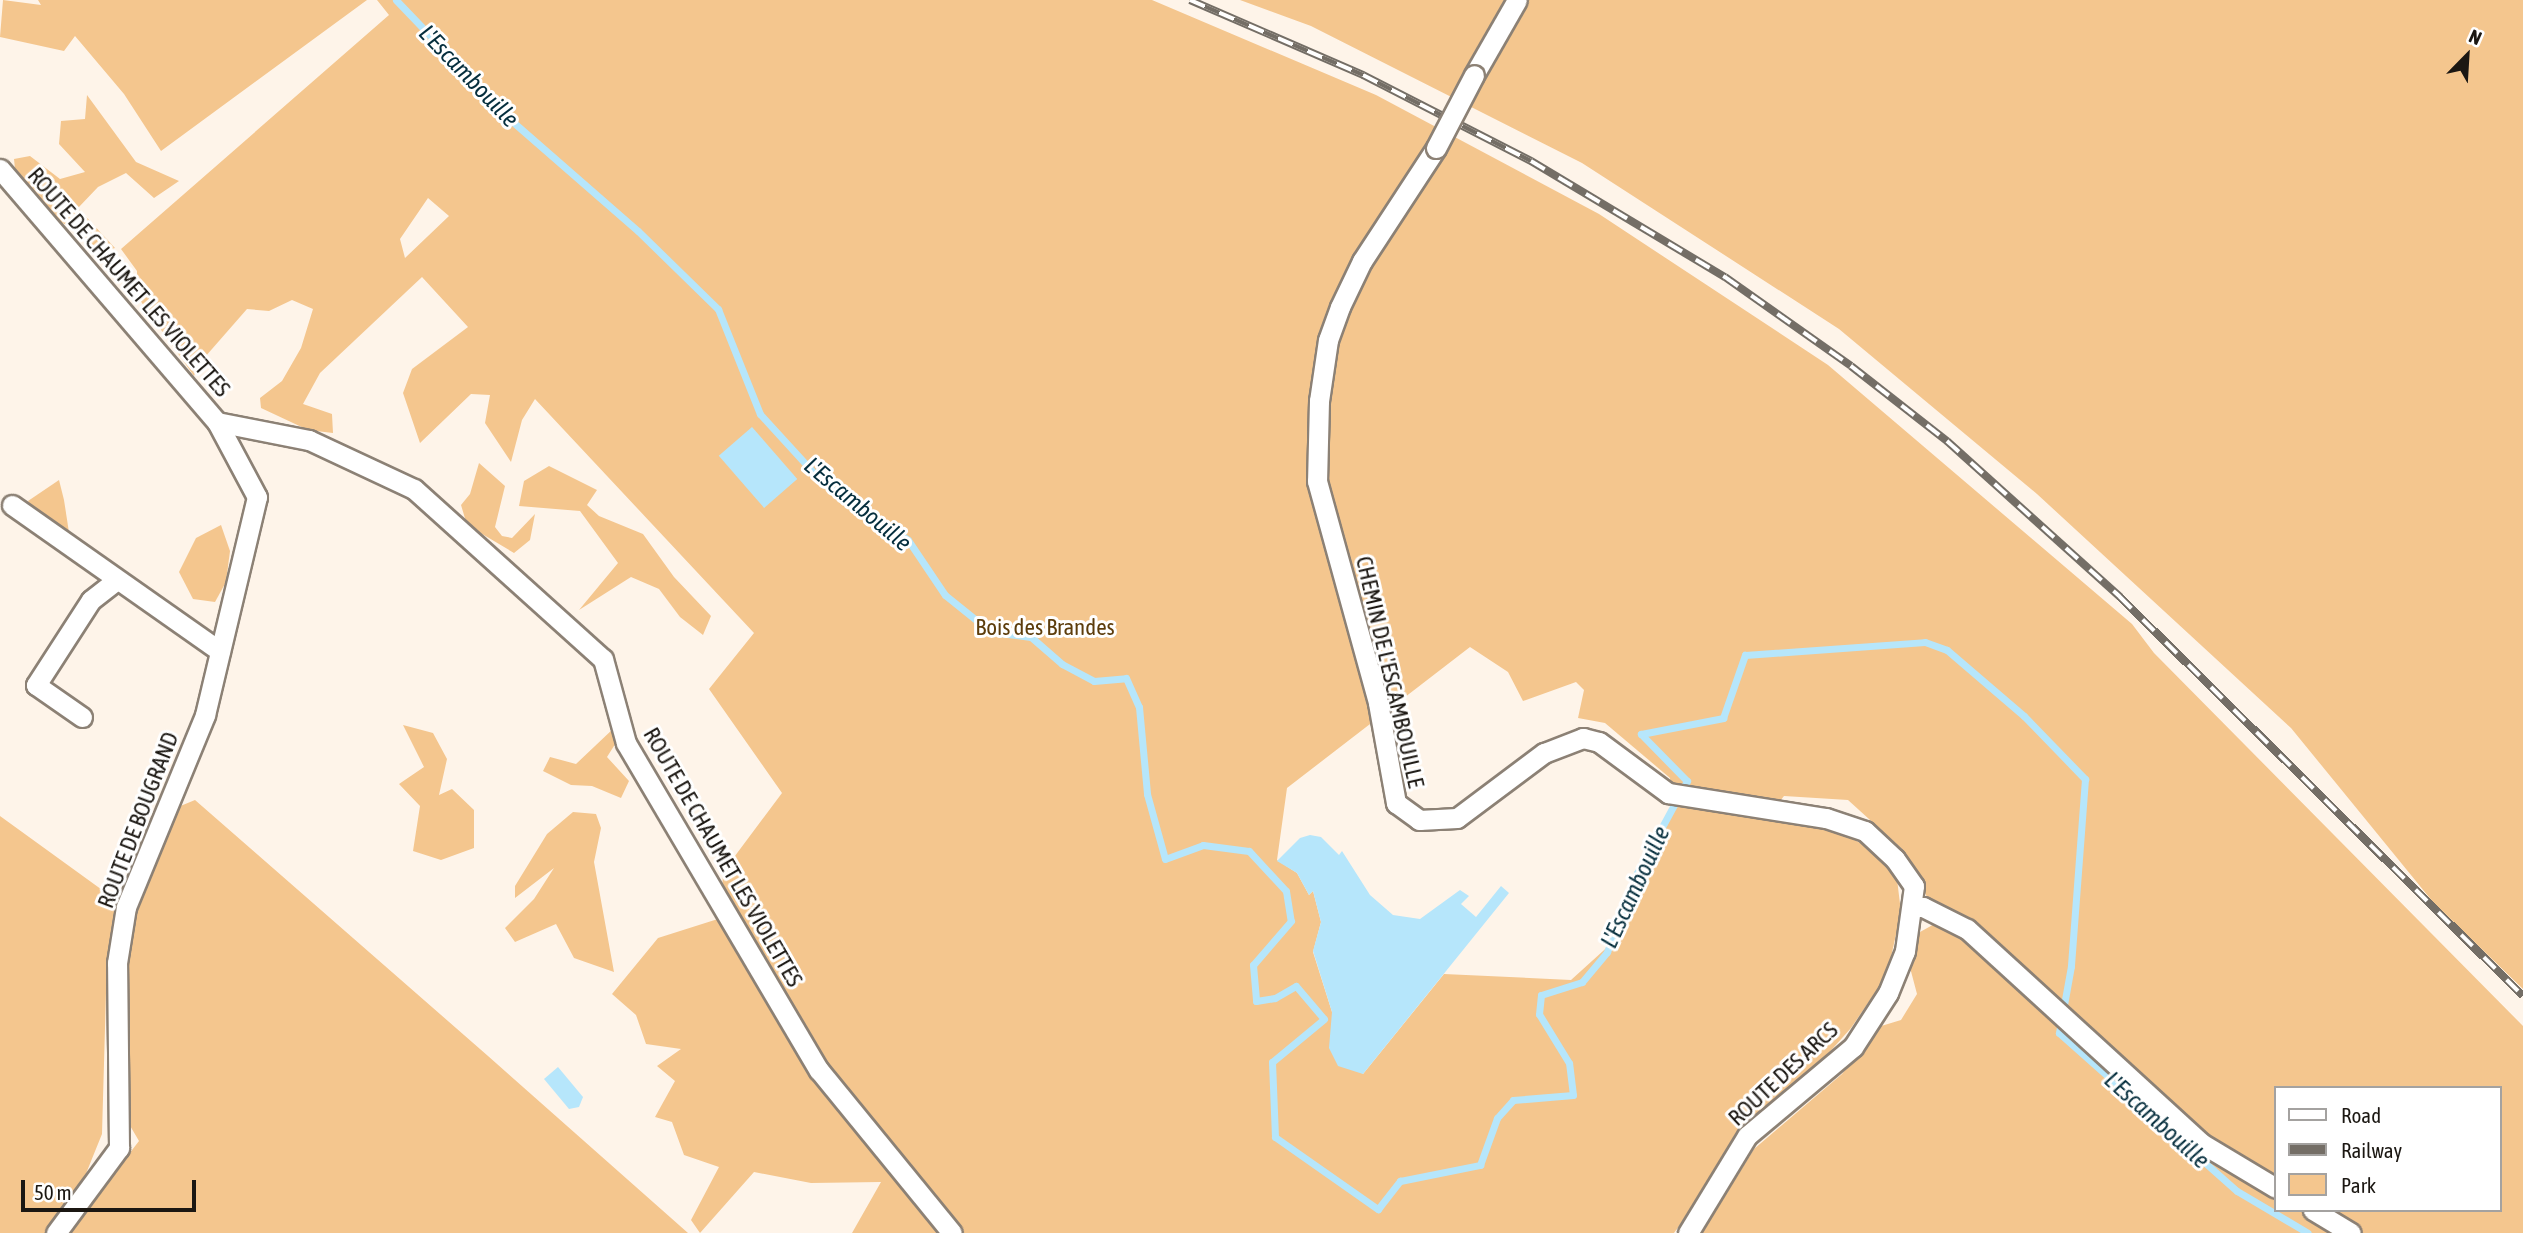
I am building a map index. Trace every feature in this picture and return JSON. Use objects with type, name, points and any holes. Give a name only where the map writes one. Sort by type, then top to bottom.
[{"type":"street","name":"CHEMIN DE L'ESCAMBOUILLE","points":[[1517,0],[1436,148],[1362,261],[1328,340],[1319,401],[1317,481],[1378,703],[1396,803],[1419,820],[1457,818],[1544,753],[1583,738],[1599,743],[1668,793],[1826,818],[1865,831],[1895,859],[1914,886],[1912,907]]},
{"type":"street","name":"ROUTE DE CHAUMET LES VIOLETTES","points":[[0,169],[217,422],[309,440],[414,489],[603,659],[626,743],[820,1070],[952,1233]]},
{"type":"street","name":"ROUTE DE BOUGRAND","points":[[57,1233],[119,1148],[117,963],[126,907],[205,715],[257,497],[217,422]]},
{"type":"street","points":[[12,505],[220,652]]},
{"type":"street","points":[[82,717],[37,685],[91,600],[117,580]]},
{"type":"street","points":[[1912,907],[1923,907],[1967,929],[2202,1143],[2274,1187]]},
{"type":"street","name":"ROUTE DES ARCS","points":[[1688,1233],[1747,1136],[1853,1047],[1892,982],[1905,951],[1912,907]]},
{"type":"street","points":[[2316,1212],[2351,1233]]},
{"type":"green space","points":[[3,0],[41,5],[38,0],[367,0],[161,151],[124,94],[75,36],[64,51],[0,37]]},
{"type":"green space","name":"Bois des Brandes","points":[[377,0],[1152,0],[1376,95],[1599,214],[1828,365],[2132,624],[2154,653],[2523,1026],[2523,1233],[1702,1233],[1754,1149],[1842,1074],[1878,1027],[1901,1020],[1917,994],[1908,960],[1920,932],[1938,922],[1973,924],[1927,897],[1902,849],[1848,800],[1784,796],[1769,815],[1829,827],[1878,852],[1897,879],[1901,912],[1887,975],[1851,1028],[1699,1198],[1674,1233],[852,1233],[881,1182],[811,1183],[754,1172],[700,1233],[691,1220],[719,1167],[684,1155],[672,1122],[655,1117],[675,1081],[657,1066],[681,1049],[646,1044],[636,1015],[612,994],[658,938],[721,918],[723,872],[782,793],[709,689],[754,633],[535,399],[522,420],[511,462],[485,423],[490,395],[471,394],[420,443],[403,393],[412,369],[468,327],[422,277],[320,373],[303,404],[332,414],[333,433],[308,430],[261,408],[260,398],[282,381],[301,348],[313,309],[292,300],[269,311],[247,309],[198,365],[194,376],[137,296],[137,271],[121,249],[389,15]],"holes":[[[428,198],[449,216],[405,258],[400,239]],[[1470,647],[1508,672],[1523,701],[1576,682],[1584,690],[1578,718],[1605,723],[1670,778],[1672,803],[1624,932],[1571,980],[1444,974],[1363,1074],[1332,1012],[1313,952],[1321,922],[1313,891],[1309,895],[1297,873],[1277,860],[1287,788]]]},
{"type":"green space","points":[[1240,0],[2523,0],[2523,989],[2433,902],[2291,728],[2037,494],[1839,329],[1582,163],[1311,26]]},
{"type":"green space","points":[[87,95],[136,162],[179,181],[154,198],[126,173],[98,187],[78,208],[115,248],[100,252],[79,232],[57,220],[15,169],[14,159],[30,156],[60,179],[85,172],[59,144],[61,121],[85,119]]},
{"type":"green space","points":[[479,463],[505,486],[495,527],[502,536],[512,538],[535,514],[530,540],[514,553],[467,525],[461,505],[470,494]]},
{"type":"green space","points":[[549,466],[597,490],[587,505],[599,516],[643,534],[674,577],[711,616],[703,635],[680,617],[659,589],[631,577],[579,610],[618,563],[580,511],[519,506],[524,481]]},
{"type":"green space","points":[[59,480],[70,539],[31,509],[28,501]]},
{"type":"green space","points":[[221,525],[230,551],[226,582],[215,602],[193,599],[179,572],[196,538]]},
{"type":"green space","points":[[403,725],[433,733],[447,759],[439,795],[452,789],[474,810],[474,848],[441,860],[413,851],[420,806],[399,784],[424,767]]},
{"type":"green space","points":[[614,728],[619,738],[607,757],[629,781],[621,798],[592,786],[571,785],[543,771],[550,757],[576,764]]},
{"type":"green space","points":[[195,800],[688,1233],[68,1233],[139,1141],[122,1112],[124,959],[134,909],[166,822],[178,807]]},
{"type":"green space","points":[[573,812],[596,814],[601,828],[594,862],[614,972],[574,958],[556,924],[515,942],[505,928],[534,899],[554,868],[515,898],[515,886],[547,834]]},
{"type":"green space","points":[[0,816],[116,900],[107,958],[102,1134],[83,1181],[53,1233],[0,1233]]},
{"type":"water","points":[[752,427],[797,479],[764,508],[719,456]]},
{"type":"water","points":[[1310,835],[1321,837],[1339,855],[1342,851],[1370,895],[1393,915],[1420,919],[1460,890],[1469,896],[1461,904],[1476,917],[1501,886],[1509,893],[1363,1074],[1338,1066],[1329,1048],[1332,1012],[1313,951],[1321,922],[1313,891],[1309,895],[1297,873],[1277,861],[1300,838]]},
{"type":"water","points":[[558,1067],[583,1097],[579,1107],[569,1109],[544,1079]]},
{"type":"waterway","name":"L'Escambouille","points":[[396,0],[513,122],[638,231],[718,309],[760,414],[823,483],[908,540],[945,595],[991,632],[1031,637],[1062,664],[1094,681],[1126,678],[1139,707],[1147,794],[1165,859],[1203,845],[1249,851],[1286,891],[1291,921],[1253,965],[1256,1001],[1275,998],[1296,986],[1324,1019],[1272,1062],[1275,1137],[1378,1209],[1400,1181],[1480,1165],[1497,1118],[1513,1100],[1573,1095],[1569,1063],[1539,1014],[1541,995],[1582,982],[1607,952],[1637,873],[1687,781],[1641,734],[1723,718],[1745,655],[1925,642],[1947,650],[2024,716],[2085,779],[2071,966],[2059,1033],[2237,1191],[2308,1233]]},
{"type":"railway","points":[[1190,0],[1363,75],[1531,161],[1725,277],[1851,366],[1947,441],[2120,597],[2523,996]]}]
